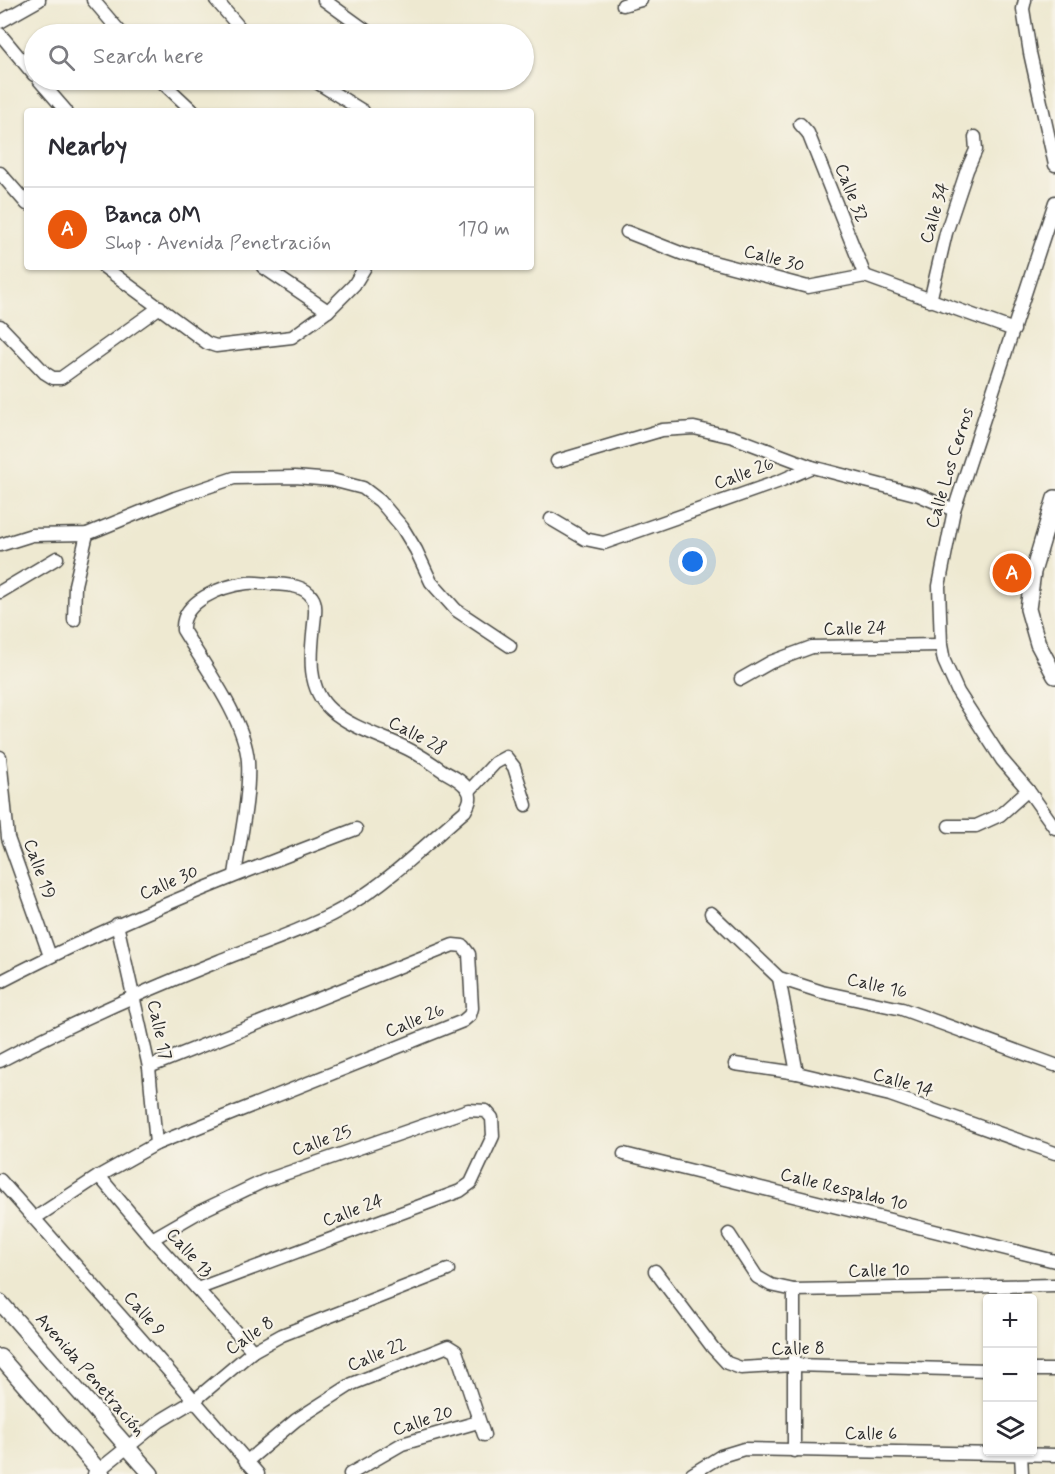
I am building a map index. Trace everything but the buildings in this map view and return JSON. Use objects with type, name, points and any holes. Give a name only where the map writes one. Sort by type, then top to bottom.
[{"type":"street","points":[[0,22],[39,0]]},
{"type":"street","points":[[93,0],[113,24]]},
{"type":"street","points":[[216,0],[236,24]]},
{"type":"street","points":[[324,0],[357,24]]},
{"type":"street","points":[[623,5],[641,0]]},
{"type":"street","points":[[1021,3],[1055,165]]},
{"type":"street","points":[[0,34],[24,63]]},
{"type":"street","points":[[48,90],[63,108]]},
{"type":"street","points":[[171,90],[190,108]]},
{"type":"street","points":[[330,90],[358,108]]},
{"type":"street","name":"Calle 32","points":[[800,124],[808,133],[865,276]]},
{"type":"street","name":"Calle 34","points":[[930,301],[946,233],[976,150],[975,137]]},
{"type":"street","points":[[0,173],[24,201]]},
{"type":"street","name":"Calle Los Cerros","points":[[1055,202],[954,510],[939,586],[941,645],[944,661],[958,692],[1002,760],[1028,790],[1055,828]]},
{"type":"street","name":"Calle 30","points":[[627,232],[683,254],[808,287],[865,276]]},
{"type":"street","points":[[108,270],[207,344],[216,346],[292,337],[328,311],[354,285],[363,270]]},
{"type":"street","points":[[267,270],[328,311]]},
{"type":"street","points":[[865,276],[1014,330]]},
{"type":"street","points":[[0,326],[45,373],[53,378],[61,378],[160,307]]},
{"type":"street","points":[[557,461],[662,430],[694,428],[733,437],[812,467],[919,495],[954,510]]},
{"type":"street","name":"Calle 26","points":[[551,519],[585,539],[604,543],[780,481],[812,467]]},
{"type":"street","points":[[0,545],[32,535],[87,534],[175,498],[234,478],[295,477],[332,480],[363,488],[380,501],[402,527],[431,582],[456,610],[510,646]]},
{"type":"street","points":[[1055,498],[1048,542],[1033,572],[1028,609],[1038,644],[1055,676]]},
{"type":"street","points":[[74,620],[75,585],[87,534]]},
{"type":"street","points":[[0,592],[57,558]]},
{"type":"street","name":"Calle 28","points":[[235,875],[247,785],[248,759],[241,731],[183,630],[182,620],[186,611],[200,600],[226,587],[248,582],[294,586],[312,596],[315,606],[312,675],[318,692],[328,708],[344,720],[409,749],[458,780],[469,791]]},
{"type":"street","name":"Calle 24","points":[[741,679],[771,662],[812,647],[941,645]]},
{"type":"street","name":"Calle 19","points":[[0,757],[8,838],[50,956]]},
{"type":"street","points":[[0,1061],[134,996],[321,920],[351,904],[376,886],[465,811],[470,801],[469,791],[495,763],[506,757],[514,767],[526,805]]},
{"type":"street","points":[[949,826],[976,826],[992,819],[1000,815],[1028,790]]},
{"type":"street","name":"Calle 30","points":[[0,982],[117,924],[235,875],[356,829]]},
{"type":"street","name":"Calle 16","points":[[711,913],[779,978],[822,992],[902,1009],[1055,1065]]},
{"type":"street","name":"Calle 17","points":[[117,924],[149,1067],[156,1144]]},
{"type":"street","name":"Calle 26","points":[[35,1218],[99,1176],[156,1144],[464,1021],[471,1015],[472,1008],[469,954],[463,946],[453,945],[149,1067]]},
{"type":"street","points":[[779,978],[797,1074]]},
{"type":"street","name":"Calle 14","points":[[735,1064],[797,1074],[890,1095],[1055,1153]]},
{"type":"street","name":"Calle 25","points":[[152,1239],[199,1212],[264,1181],[468,1110],[486,1111],[492,1118],[493,1136]]},
{"type":"street","name":"Calle 24","points":[[197,1289],[460,1191],[471,1183],[493,1136]]},
{"type":"street","name":"Calle Respaldo 10","points":[[624,1154],[1055,1261]]},
{"type":"street","name":"Calle 13","points":[[99,1176],[152,1239],[253,1351]]},
{"type":"street","name":"Calle 9","points":[[0,1180],[258,1474]]},
{"type":"street","name":"Calle 10","points":[[729,1234],[757,1277],[771,1285],[794,1290],[1055,1285]]},
{"type":"street","name":"Calle 8","points":[[98,1473],[160,1421],[195,1400],[253,1351],[282,1335],[448,1270]]},
{"type":"street","name":"Calle 8","points":[[655,1271],[713,1348],[727,1363],[741,1368],[793,1365],[983,1370]]},
{"type":"street","points":[[794,1290],[794,1451]]},
{"type":"street","name":"Avenida Penetración","points":[[0,1302],[151,1474]]},
{"type":"street","name":"Calle 22","points":[[246,1462],[296,1420],[352,1384],[448,1346],[456,1351],[478,1422],[484,1434]]},
{"type":"street","points":[[0,1357],[98,1473]]},
{"type":"street","points":[[1037,1370],[1055,1370]]},
{"type":"street","name":"Calle 20","points":[[355,1472],[402,1444],[478,1422]]},
{"type":"street","name":"Calle 6","points":[[692,1474],[721,1456],[744,1449],[983,1453]]},
{"type":"street","name":"Calle 6","points":[[1037,1454],[1055,1455]]},
{"type":"street","points":[[1021,1456],[1022,1474]]},
{"type":"place","name":"Banca OM","points":[[1012,573]]}]
